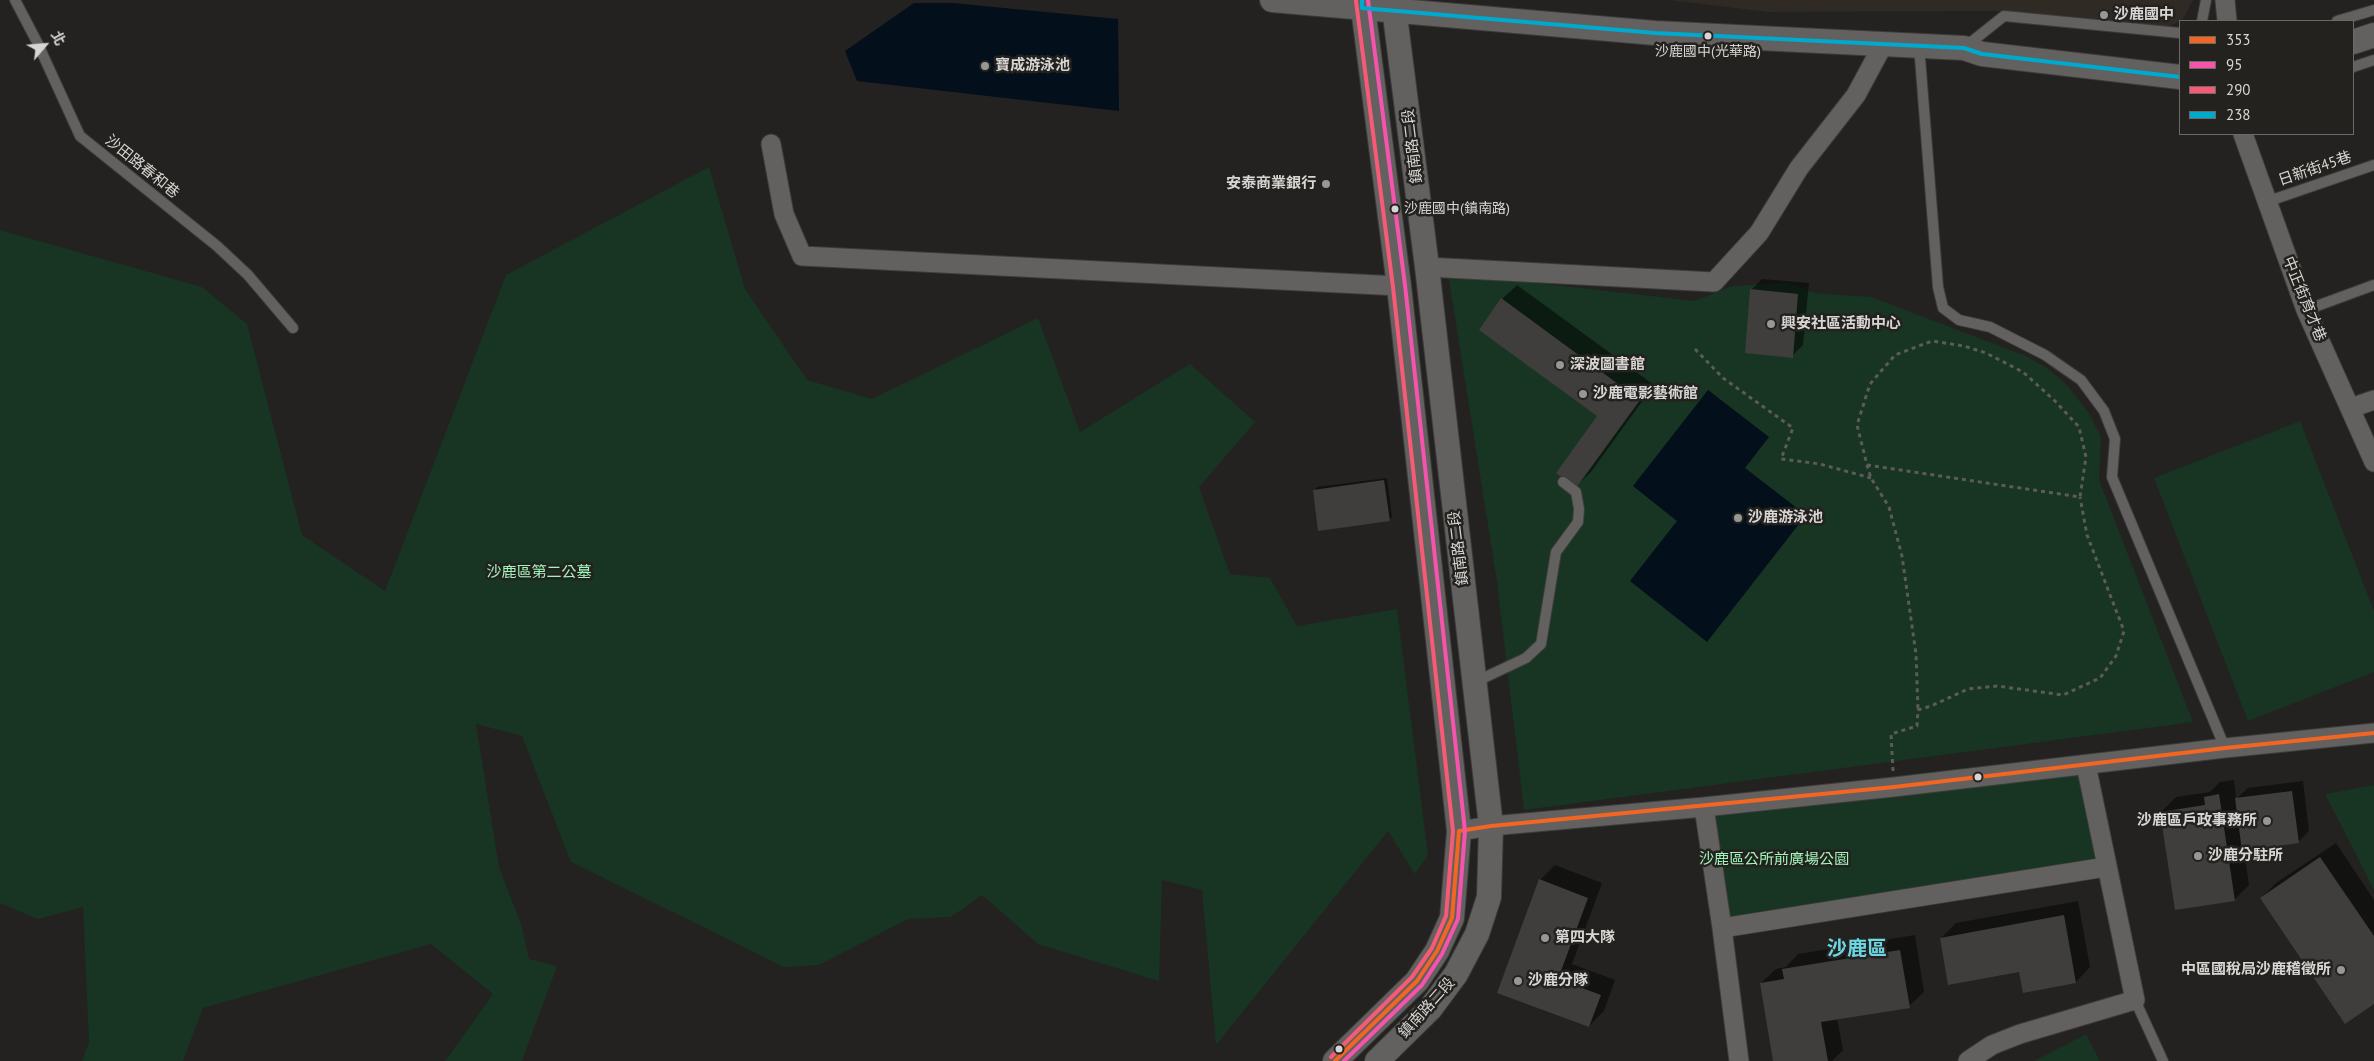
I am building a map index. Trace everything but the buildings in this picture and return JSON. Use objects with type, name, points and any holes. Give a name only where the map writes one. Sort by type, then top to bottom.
[{"type":"street","points":[[1272,0],[1394,5],[1656,33],[1919,44],[1964,48],[1982,54],[2179,77]]},
{"type":"street","points":[[2225,0],[2227,20]]},
{"type":"street","name":"鎮南路二段","points":[[1335,1061],[1417,981],[1437,951],[1452,918],[1459,831],[1399,286],[1362,4]]},
{"type":"street","name":"鎮南路二段","points":[[1377,1061],[1430,1010],[1456,974],[1477,934],[1489,897],[1491,826],[1428,267],[1394,5]]},
{"type":"street","points":[[2354,42],[2374,35]]},
{"type":"street","points":[[1428,267],[1714,282],[1759,233],[1799,168],[1856,95],[1884,43]]},
{"type":"street","name":"中正街育才巷","points":[[2243,135],[2306,310],[2374,462]]},
{"type":"street","points":[[771,144],[784,214],[802,256],[1399,286]]},
{"type":"street","points":[[2351,408],[2374,400]]},
{"type":"street","points":[[1459,831],[1491,826],[1704,807],[1894,787],[2225,748],[2374,733]]},
{"type":"street","points":[[1968,1061],[1992,1045],[2020,1034],[2135,1000],[2086,765]]},
{"type":"street","points":[[1704,807],[1722,928],[1738,1061]]},
{"type":"street","points":[[1722,928],[2106,867]]},
{"type":"lane","name":"沙田路春和巷","points":[[15,0],[37,42],[80,136],[217,246],[248,275],[293,328]]},
{"type":"lane","points":[[2202,20],[2206,0]]},
{"type":"lane","points":[[2340,20],[2374,10]]},
{"type":"lane","points":[[1964,48],[2004,16],[2179,33]]},
{"type":"lane","points":[[1919,44],[1938,287],[1943,308],[1960,320],[1990,327],[2045,355],[2082,380],[2104,411],[2115,439],[2112,477],[2225,748]]},
{"type":"lane","points":[[2354,67],[2374,60]]},
{"type":"lane","name":"日新街45巷","points":[[2266,202],[2374,165]]},
{"type":"lane","points":[[2306,310],[2374,285]]},
{"type":"lane","points":[[1474,682],[1526,658],[1541,644],[1556,552],[1578,522],[1579,509],[1576,492],[1563,482]]},
{"type":"lane","points":[[2135,1000],[2163,1061]]},
{"type":"path","points":[[1894,787],[1891,734],[1917,726],[1916,654],[1902,556],[1889,507],[1871,478],[1857,425],[1870,384],[1895,355],[1932,341],[1964,346],[1986,354],[2023,372],[2055,401],[2079,427],[2086,457],[2080,497],[2087,535],[2124,631],[2116,656],[2100,678],[2063,696],[1997,686],[1968,689],[1918,710]]},
{"type":"path","points":[[1695,349],[1723,378],[1793,428],[1781,459],[1820,464],[1871,478]]},
{"type":"path","points":[[1867,465],[2080,497]]},
{"type":"shaded area","name":"沙鹿國中","points":[[1669,0],[2193,0],[2183,19],[2169,27],[2140,28],[2057,21],[1997,11],[1768,12]]},
{"type":"green space","name":"沙鹿區第二公墓","points":[[709,167],[745,289],[807,380],[872,399],[1038,318],[1080,432],[1190,364],[1255,422],[1199,487],[1230,574],[1270,578],[1297,626],[1397,609],[1428,855],[1415,874],[1388,831],[1216,1045],[1202,890],[1162,880],[1159,981],[1038,944],[982,895],[951,917],[908,919],[819,965],[784,967],[571,862],[522,736],[476,724],[499,867],[522,927],[529,959],[557,966],[522,1061],[445,1061],[493,994],[431,944],[203,1008],[183,1061],[82,1061],[89,1042],[83,907],[38,919],[0,903],[0,230],[202,287],[247,324],[302,535],[385,591],[506,275]]},
{"type":"green space","points":[[1448,273],[1695,301],[1732,286],[1789,283],[1814,293],[1871,297],[2026,356],[2047,368],[2068,386],[2090,415],[2101,437],[2099,480],[2193,722],[1524,810],[1497,582]]},
{"type":"green space","points":[[2300,421],[2374,611],[2374,672],[2248,721],[2154,478]]},
{"type":"green space","name":"沙鹿區公所前廣場公園","points":[[2081,771],[2099,861],[1730,920],[1713,814]]},
{"type":"green space","points":[[2374,785],[2374,890],[2325,794]]},
{"type":"green space","points":[[2086,1034],[2100,1061],[2034,1061]]},
{"type":"water","name":"寶成游泳池","points":[[914,3],[952,3],[1118,19],[1119,111],[857,81],[845,51]]},
{"type":"water","name":"沙鹿游泳池","points":[[1708,390],[1769,437],[1745,468],[1806,515],[1707,642],[1630,581],[1677,521],[1633,486]]},
{"type":"transit line","name":"238","points":[[1362,0],[1362,8],[1655,33],[1964,48],[1982,54],[2179,77]]},
{"type":"transit line","name":"95","points":[[1344,1061],[1422,985],[1442,954],[1458,919],[1465,831],[1405,285],[1368,0]]},
{"type":"transit line","name":"290","points":[[1331,1057],[1412,977],[1432,948],[1446,916],[1453,831],[1393,287],[1356,1]]},
{"type":"transit line","name":"353","points":[[1335,1061],[1417,981],[1437,951],[1452,918],[1459,831],[1491,826],[1894,787],[2225,748],[2374,733]]},
{"type":"place","name":"沙鹿國中","points":[[2104,15]]},
{"type":"place","name":"沙鹿國中(光華路)","points":[[1708,36]]},
{"type":"place","name":"寶成游泳池","points":[[985,66]]},
{"type":"place","name":"安泰商業銀行","points":[[1326,184]]},
{"type":"place","name":"沙鹿國中(鎮南路)","points":[[1395,209]]},
{"type":"place","name":"興安社區活動中心","points":[[1771,324]]},
{"type":"place","name":"深波圖書館","points":[[1560,365]]},
{"type":"place","name":"沙鹿電影藝術館","points":[[1583,394]]},
{"type":"place","name":"沙鹿游泳池","points":[[1738,518]]},
{"type":"place","name":"沙鹿區戶政事務所","points":[[2267,821]]},
{"type":"place","name":"沙鹿分駐所","points":[[2198,856]]},
{"type":"place","name":"第四大隊","points":[[1545,938]]},
{"type":"place","name":"中區國稅局沙鹿稽徵所","points":[[2341,970]]},
{"type":"place","name":"沙鹿分隊","points":[[1518,981]]},
{"type":"district","name":"沙鹿區","points":[[1857,949]]}]
